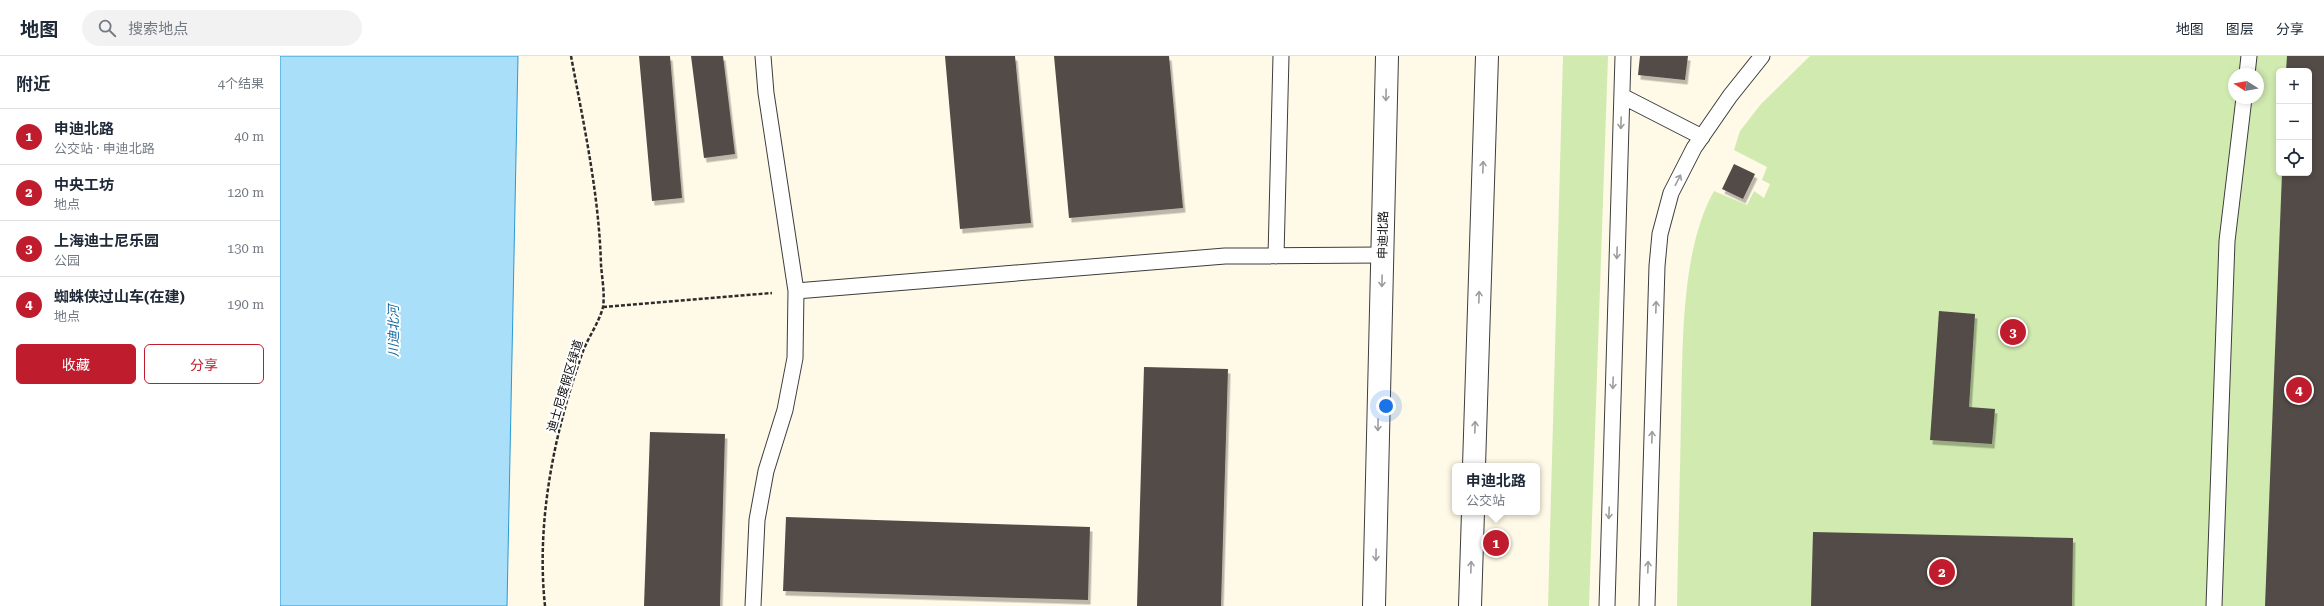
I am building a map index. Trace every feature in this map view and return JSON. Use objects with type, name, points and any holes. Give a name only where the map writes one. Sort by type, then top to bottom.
[{"type":"street","name":"申迪北路","points":[[1374,606],[1387,56]]},
{"type":"street","points":[[1474,463],[1487,56]]},
{"type":"street","points":[[1470,606],[1473,515]]},
{"type":"lane","points":[[753,606],[756,520],[766,471],[785,410],[795,358],[796,291],[766,93],[763,56]]},
{"type":"lane","points":[[1276,256],[1281,56]]},
{"type":"lane","points":[[1606,606],[1623,56]]},
{"type":"lane","points":[[1647,606],[1657,266],[1660,234],[1671,193],[1702,137],[1730,96],[1762,56]]},
{"type":"lane","points":[[2248,68],[2249,56]]},
{"type":"lane","points":[[1622,96],[1702,137]]},
{"type":"lane","points":[[2214,606],[2227,241],[2243,104]]},
{"type":"lane","points":[[796,291],[1225,256],[1382,256]]},
{"type":"path","name":"迪士尼度假区绿道","points":[[545,606],[543,586],[545,502],[564,416],[580,360],[603,307],[600,223],[592,164],[570,56]]},
{"type":"path","points":[[603,307],[796,291]]},
{"type":"green space","points":[[1563,56],[1608,56],[1589,606],[1548,606]]},
{"type":"green space","points":[[1810,56],[2324,56],[2324,606],[1677,606],[1683,331],[1689,271],[1695,242],[1703,215],[1714,191],[1747,205],[1754,191],[1764,198],[1770,184],[1762,180],[1767,167],[1734,150],[1740,131],[1761,104]]},
{"type":"water","name":"川迪北河","points":[[280,56],[518,56],[507,606],[280,606]]},
{"type":"building","points":[[639,56],[670,56],[682,198],[652,201]]},
{"type":"building","points":[[691,56],[723,56],[735,154],[704,158]]},
{"type":"building","points":[[945,56],[1015,56],[1031,223],[960,229]]},
{"type":"building","points":[[1054,56],[1169,56],[1183,208],[1069,218]]},
{"type":"building","points":[[1640,56],[1688,56],[1685,80],[1638,75]]},
{"type":"building","points":[[2287,56],[2324,56],[2324,606],[2265,606],[2282,176],[2312,176],[2312,68],[2286,68]]},
{"type":"building","points":[[1734,164],[1755,174],[1743,199],[1722,189]]},
{"type":"building","points":[[1939,311],[1975,314],[1969,407],[1995,409],[1992,444],[1930,440]]},
{"type":"building","points":[[1144,367],[1228,369],[1221,606],[1137,606]]},
{"type":"building","points":[[650,432],[725,434],[720,606],[644,606]]},
{"type":"building","points":[[786,517],[1090,527],[1088,600],[783,591]]},
{"type":"building","points":[[1813,532],[2073,538],[2072,606],[1811,606]]},
{"type":"place","name":"上海迪士尼乐园","points":[[2013,332]]},
{"type":"place","name":"蜘蛛侠过山车(在建)","points":[[2299,390]]},
{"type":"place","name":"申迪北路","points":[[1496,543]]},
{"type":"place","name":"中央工坊","points":[[1942,572]]}]
